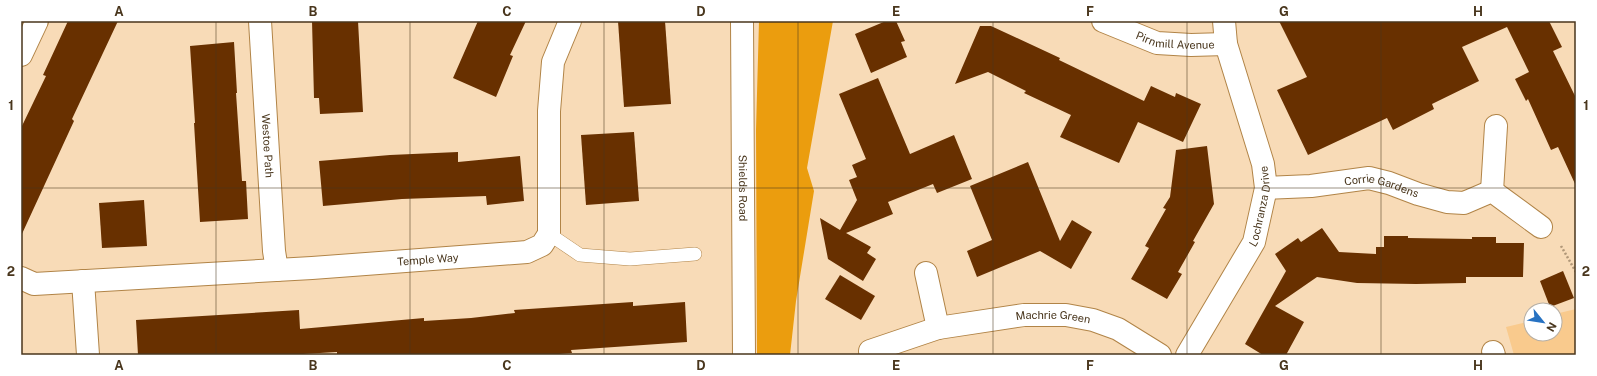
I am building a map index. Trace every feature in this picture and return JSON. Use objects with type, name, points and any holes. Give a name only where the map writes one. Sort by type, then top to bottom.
[{"type":"street","points":[[21,55],[37,21]]},
{"type":"street","name":"Westoe Path","points":[[260,21],[274,251],[277,270]]},
{"type":"street","points":[[549,234],[549,111],[553,62],[570,21]]},
{"type":"street","name":"Shields Road","points":[[742,21],[744,355]]},
{"type":"street","name":"Pirnmill Avenue","points":[[1103,21],[1157,43],[1191,45],[1226,44]]},
{"type":"street","name":"Lochranza Drive","points":[[1187,355],[1254,242],[1266,188],[1263,164],[1226,44],[1224,21]]},
{"type":"street","points":[[1496,126],[1492,191],[1541,227]]},
{"type":"street","name":"Corrie Gardens","points":[[1266,188],[1311,186],[1369,178],[1447,202],[1464,203],[1492,191]]},
{"type":"street","name":"Temple Way","points":[[21,278],[34,284],[277,270],[527,252],[542,246],[549,234]]},
{"type":"street","points":[[926,273],[938,328]]},
{"type":"street","points":[[83,281],[88,355]]},
{"type":"street","name":"Machrie Green","points":[[870,351],[938,328],[1024,315],[1066,315],[1093,320],[1118,329],[1160,355]]},
{"type":"lane","points":[[549,234],[580,255],[630,259],[695,254]]},
{"type":"shaded area","points":[[759,21],[833,21],[807,168],[814,191],[796,301],[790,355],[757,355],[756,130]]},
{"type":"shaded area","points":[[1576,309],[1576,355],[1514,355],[1506,327],[1523,323],[1523,342],[1563,342],[1563,312]]},
{"type":"building","points":[[68,21],[118,21],[72,119],[74,121],[21,236],[21,128],[46,76],[43,75]]},
{"type":"building","points":[[312,21],[358,21],[363,112],[320,114],[319,98],[314,98]]},
{"type":"building","points":[[478,21],[526,21],[510,55],[513,56],[496,97],[453,78]]},
{"type":"building","points":[[618,21],[665,21],[671,104],[624,107]]},
{"type":"building","points":[[886,21],[896,21],[905,41],[901,42],[907,57],[871,73],[855,34]]},
{"type":"building","points":[[1279,21],[1549,21],[1562,47],[1553,51],[1576,98],[1576,186],[1558,147],[1551,150],[1528,99],[1526,101],[1515,79],[1529,72],[1507,27],[1462,47],[1479,81],[1432,104],[1434,109],[1393,130],[1387,118],[1308,155],[1277,90],[1307,77]]},
{"type":"building","points":[[980,26],[991,26],[1060,58],[1059,60],[1144,101],[1151,86],[1175,97],[1176,93],[1201,104],[1183,142],[1138,122],[1119,163],[1060,137],[1071,115],[1024,93],[1026,91],[988,72],[955,84]]},
{"type":"building","points":[[234,42],[242,181],[246,181],[248,219],[200,222],[190,46]]},
{"type":"building","points":[[878,78],[910,154],[954,135],[972,179],[937,193],[933,184],[888,202],[893,214],[846,233],[871,247],[867,253],[876,259],[863,281],[828,259],[820,218],[840,230],[857,200],[849,180],[857,177],[852,165],[866,159],[839,94]]},
{"type":"building","points":[[634,132],[639,201],[586,205],[581,135]]},
{"type":"building","points":[[1207,146],[1214,204],[1193,241],[1195,242],[1178,272],[1182,274],[1167,299],[1131,279],[1149,248],[1145,246],[1166,209],[1163,208],[1170,197],[1176,150]]},
{"type":"building","points":[[458,152],[458,162],[520,156],[524,201],[487,205],[486,196],[402,199],[323,206],[319,161],[390,155]]},
{"type":"building","points":[[1028,162],[1060,241],[1072,220],[1092,232],[1071,269],[1040,251],[977,277],[967,251],[992,240],[970,186]]},
{"type":"building","points":[[144,200],[147,246],[102,248],[99,203]]},
{"type":"building","points":[[1322,228],[1339,252],[1376,254],[1376,247],[1384,247],[1384,236],[1472,239],[1472,237],[1496,237],[1496,243],[1524,243],[1523,277],[1466,277],[1466,283],[1416,284],[1357,283],[1317,277],[1275,306],[1304,322],[1286,355],[1263,355],[1245,344],[1286,271],[1275,254],[1298,238],[1301,242]]},
{"type":"building","points":[[1563,271],[1574,298],[1563,302],[1548,302],[1540,281]]},
{"type":"building","points":[[840,275],[875,296],[861,320],[825,299]]},
{"type":"building","points":[[633,302],[633,306],[685,302],[687,342],[571,350],[572,353],[546,355],[337,355],[337,352],[286,355],[138,355],[136,320],[299,310],[300,329],[424,318],[424,321],[471,318],[515,313],[514,310]]}]
